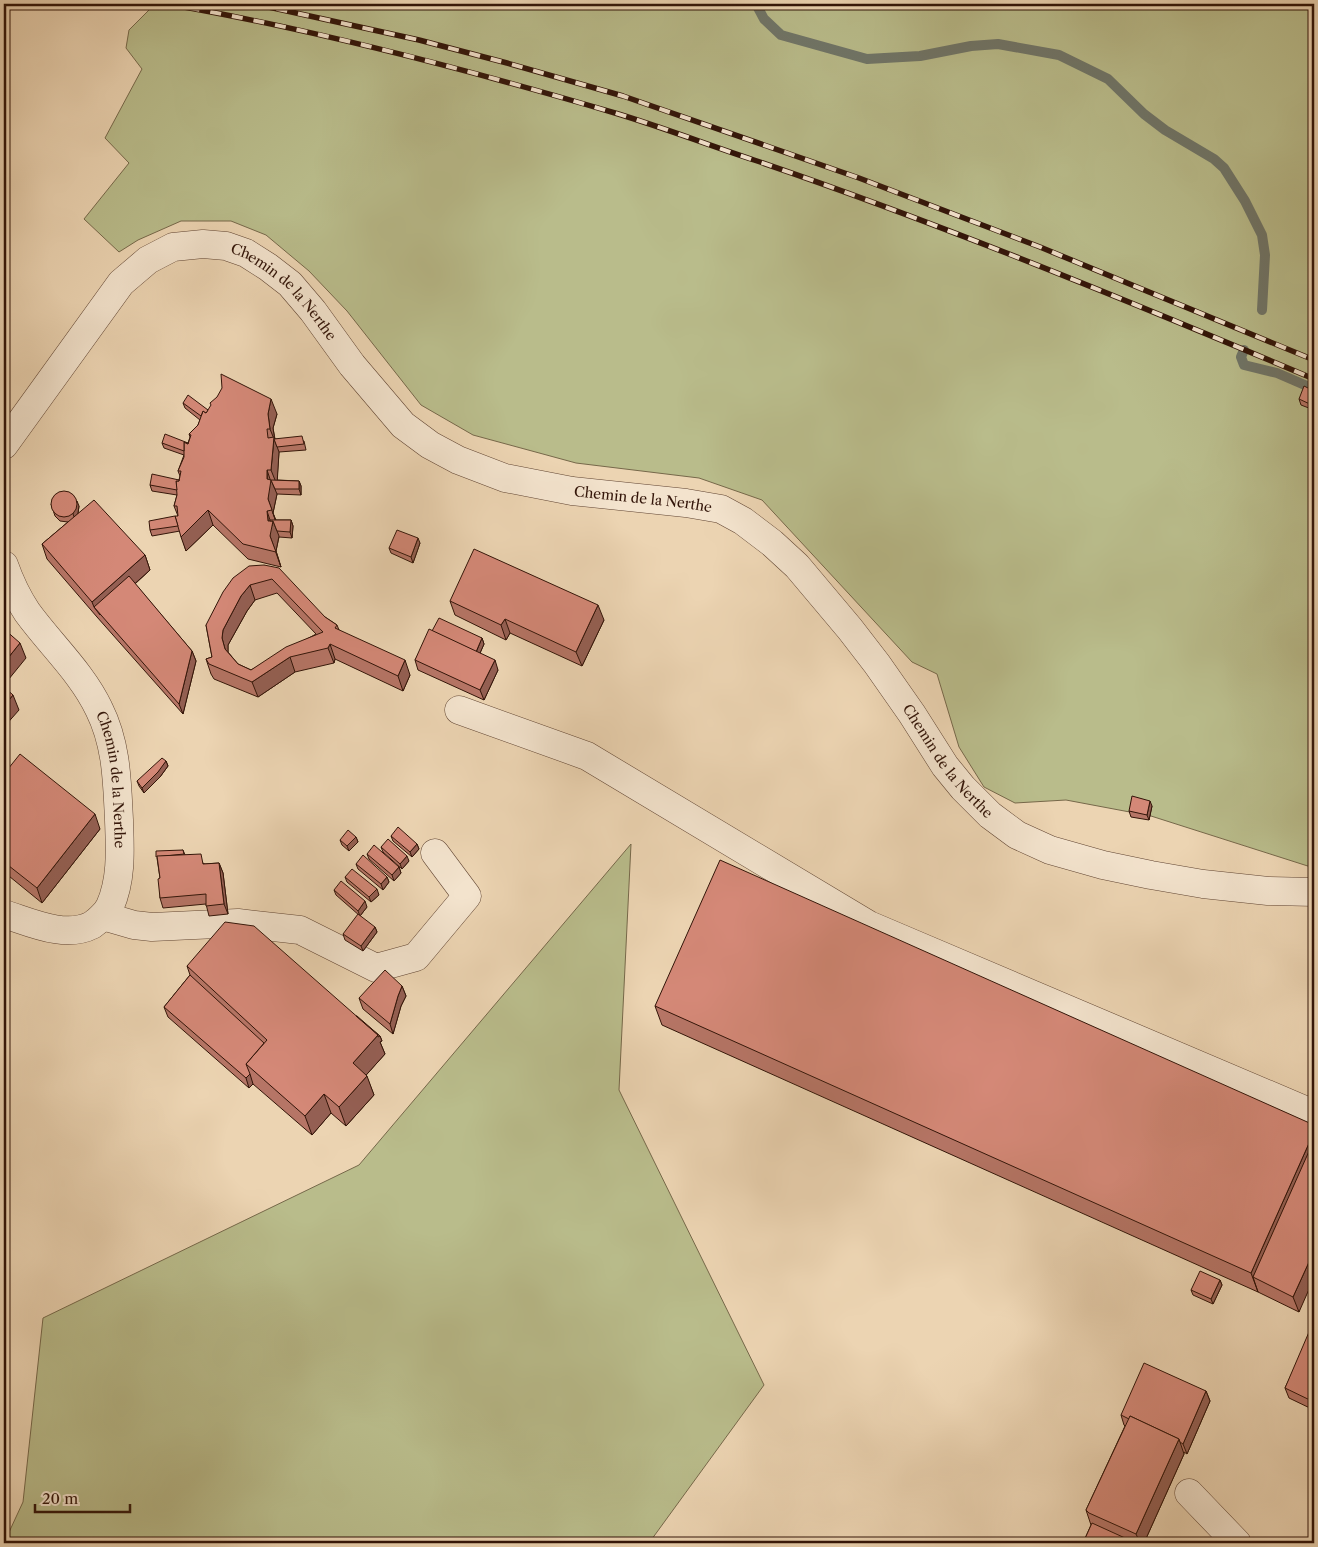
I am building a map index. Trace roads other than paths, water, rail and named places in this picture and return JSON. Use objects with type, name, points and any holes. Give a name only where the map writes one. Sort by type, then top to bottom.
[{"type":"street","name":"Chemin de la Nerthe","points":[[4,445],[121,283],[148,260],[173,247],[203,244],[226,246],[246,253],[290,284],[313,311],[352,365],[403,424],[430,445],[458,460],[505,478],[572,491],[686,503],[721,509],[743,521],[797,566],[877,664],[945,766],[962,788],[990,815],[1017,835],[1050,850],[1103,865],[1151,875],[1212,885],[1268,891],[1314,892]]},
{"type":"street","name":"Chemin de la Nerthe","points":[[4,565],[13,589],[28,613],[87,687],[100,711],[110,740],[117,771],[120,861],[114,896],[103,916]]},
{"type":"street","points":[[459,710],[587,756],[869,926],[1314,1114]]},
{"type":"street","points":[[4,914],[60,930],[75,930],[91,925],[103,916],[134,925],[152,927],[238,923],[300,930],[376,968],[416,957],[467,896],[435,854]]},
{"type":"street","points":[[1189,1493],[1237,1543]]},
{"type":"waterway","points":[[756,4],[764,19],[781,35],[867,59],[920,56],[971,46],[998,44],[1059,55],[1108,79],[1144,114],[1165,130],[1214,159],[1224,168],[1245,201],[1262,235],[1265,255],[1262,310]]},
{"type":"waterway","points":[[1244,350],[1241,357],[1244,365],[1277,373],[1314,389]]},
{"type":"railway","points":[[167,4],[224,14],[393,52],[505,81],[650,124],[966,237],[1314,379]]},
{"type":"railway","points":[[255,4],[419,40],[623,96],[859,178],[1040,247],[1314,360]]}]
